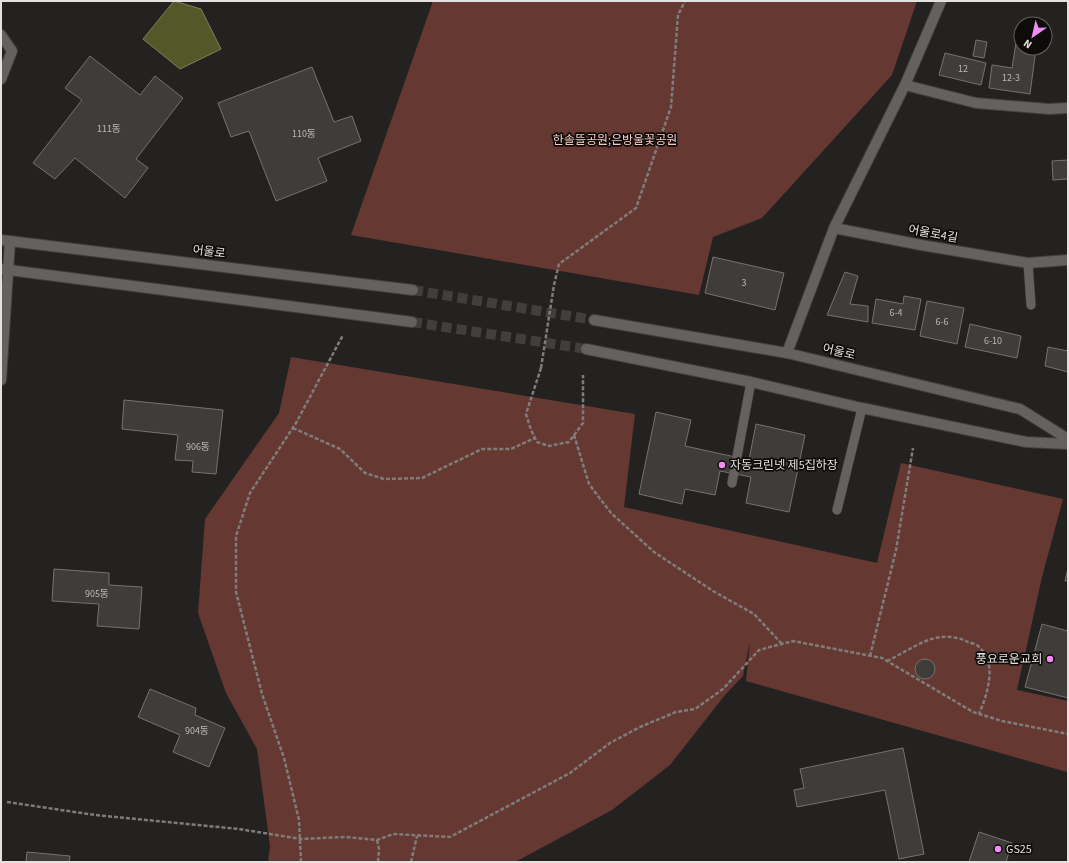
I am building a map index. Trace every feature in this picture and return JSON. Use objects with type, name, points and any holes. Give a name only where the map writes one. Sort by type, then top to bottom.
[{"type":"street","points":[[788,353],[834,228],[905,85],[941,1]]},
{"type":"street","points":[[1,35],[12,51],[1,79]]},
{"type":"street","points":[[905,85],[976,103],[1049,109],[1068,108]]},
{"type":"street","name":"어울로4길","points":[[834,228],[922,245],[1028,262],[1068,260]]},
{"type":"street","points":[[1,380],[5,241]]},
{"type":"street","name":"어울로","points":[[5,241],[413,290]]},
{"type":"street","points":[[4,269],[412,322]]},
{"type":"street","name":"어울로","points":[[594,320],[788,353],[1020,409],[1068,439]]},
{"type":"street","points":[[586,349],[752,382],[862,408],[1026,442],[1068,444]]},
{"type":"lane","points":[[1028,262],[1031,305]]},
{"type":"lane","points":[[732,483],[752,382]]},
{"type":"lane","points":[[836,510],[862,408]]},
{"type":"path","points":[[583,375],[583,423],[569,442],[549,446],[537,442],[526,414],[541,368],[554,285],[559,264],[636,208],[671,107],[678,15],[685,1]]},
{"type":"path","points":[[301,862],[299,820],[284,758],[262,694],[236,592],[236,536],[250,493],[293,428],[343,335]]},
{"type":"path","points":[[293,428],[340,449],[365,472],[384,479],[422,478],[482,449],[511,448],[535,438]]},
{"type":"path","points":[[574,435],[589,484],[611,513],[654,552],[713,591],[754,614],[782,644]]},
{"type":"path","points":[[870,656],[896,550],[913,448]]},
{"type":"path","points":[[887,661],[928,641],[941,637],[962,639],[979,647],[987,658],[989,676],[987,694],[979,714]]},
{"type":"path","points":[[7,802],[95,815],[239,829],[301,839],[346,837],[377,840],[393,834],[450,837],[466,830],[570,773],[610,743],[640,727],[676,712],[695,709],[723,689],[759,650],[793,641],[870,656],[887,661],[973,712],[1002,721],[1068,734]]},
{"type":"path","points":[[411,862],[417,836]]},
{"type":"path","points":[[377,840],[379,849],[378,862]]},
{"type":"green space","name":"한솔뜰공원;은방울꽃공원","points":[[433,1],[917,1],[892,75],[762,218],[713,237],[699,295],[351,235]]},
{"type":"green space","points":[[291,357],[635,414],[624,507],[877,563],[901,463],[1063,499],[1042,577],[1017,690],[1068,701],[1067,772],[746,681],[750,641],[743,676],[725,695],[670,765],[612,810],[515,862],[268,862],[270,846],[257,749],[226,693],[198,613],[205,519],[279,413]]},
{"type":"shaded area","points":[[174,1],[201,9],[221,49],[180,69],[143,39]]},
{"type":"building","points":[[976,40],[987,42],[984,58],[973,56]]},
{"type":"building","points":[[945,53],[986,63],[981,85],[939,75]]},
{"type":"building","points":[[90,56],[140,95],[155,76],[183,98],[136,159],[148,168],[125,198],[75,158],[55,179],[33,163],[82,100],[65,88]]},
{"type":"building","points":[[1014,56],[1035,56],[1030,94],[989,88],[992,65],[1012,68]]},
{"type":"building","points":[[312,67],[334,122],[352,116],[361,141],[318,158],[327,181],[276,201],[249,131],[231,137],[218,103]]},
{"type":"building","points":[[1068,160],[1068,179],[1053,180],[1052,161]]},
{"type":"building","points":[[713,257],[784,273],[775,310],[705,293]]},
{"type":"building","points":[[845,272],[858,276],[850,304],[868,306],[868,322],[827,315]]},
{"type":"building","points":[[904,296],[921,299],[915,330],[872,323],[876,299],[903,304]]},
{"type":"building","points":[[927,301],[964,308],[957,344],[920,336]]},
{"type":"building","points":[[970,324],[1021,336],[1017,358],[965,347]]},
{"type":"building","points":[[1048,347],[1068,351],[1068,372],[1045,366]]},
{"type":"building","points":[[124,400],[223,410],[216,474],[192,472],[193,461],[175,460],[178,435],[122,429]]},
{"type":"building","name":"자동크린넷 제5집하장","points":[[656,412],[691,420],[685,446],[749,460],[756,424],[805,435],[789,512],[746,503],[751,477],[720,471],[715,495],[685,489],[682,504],[639,494]]},
{"type":"building","points":[[1068,568],[1068,581],[1065,581]]},
{"type":"building","points":[[54,569],[109,573],[109,585],[142,587],[139,629],[97,626],[99,604],[52,601]]},
{"type":"building","name":"풍요로운교회","points":[[1042,624],[1068,631],[1068,698],[1025,687]]},
{"type":"building","points":[[925,659],[932,662],[935,669],[932,676],[925,679],[918,676],[915,669],[918,662]]},
{"type":"building","points":[[150,689],[196,708],[195,715],[225,728],[209,767],[173,752],[180,735],[138,717]]},
{"type":"building","points":[[903,748],[924,854],[899,859],[885,790],[797,807],[794,790],[804,788],[800,769]]},
{"type":"building","points":[[979,832],[1012,843],[1006,862],[969,862]]},
{"type":"building","points":[[27,852],[70,856],[69,862],[26,862]]},
{"type":"tunnel","points":[[413,290],[594,320]]},
{"type":"tunnel","points":[[412,322],[586,349]]},
{"type":"place","name":"자동크린넷 제5집하장","points":[[722,465]]},
{"type":"place","name":"풍요로운교회","points":[[1050,659]]},
{"type":"place","name":"GS25","points":[[998,849]]}]
